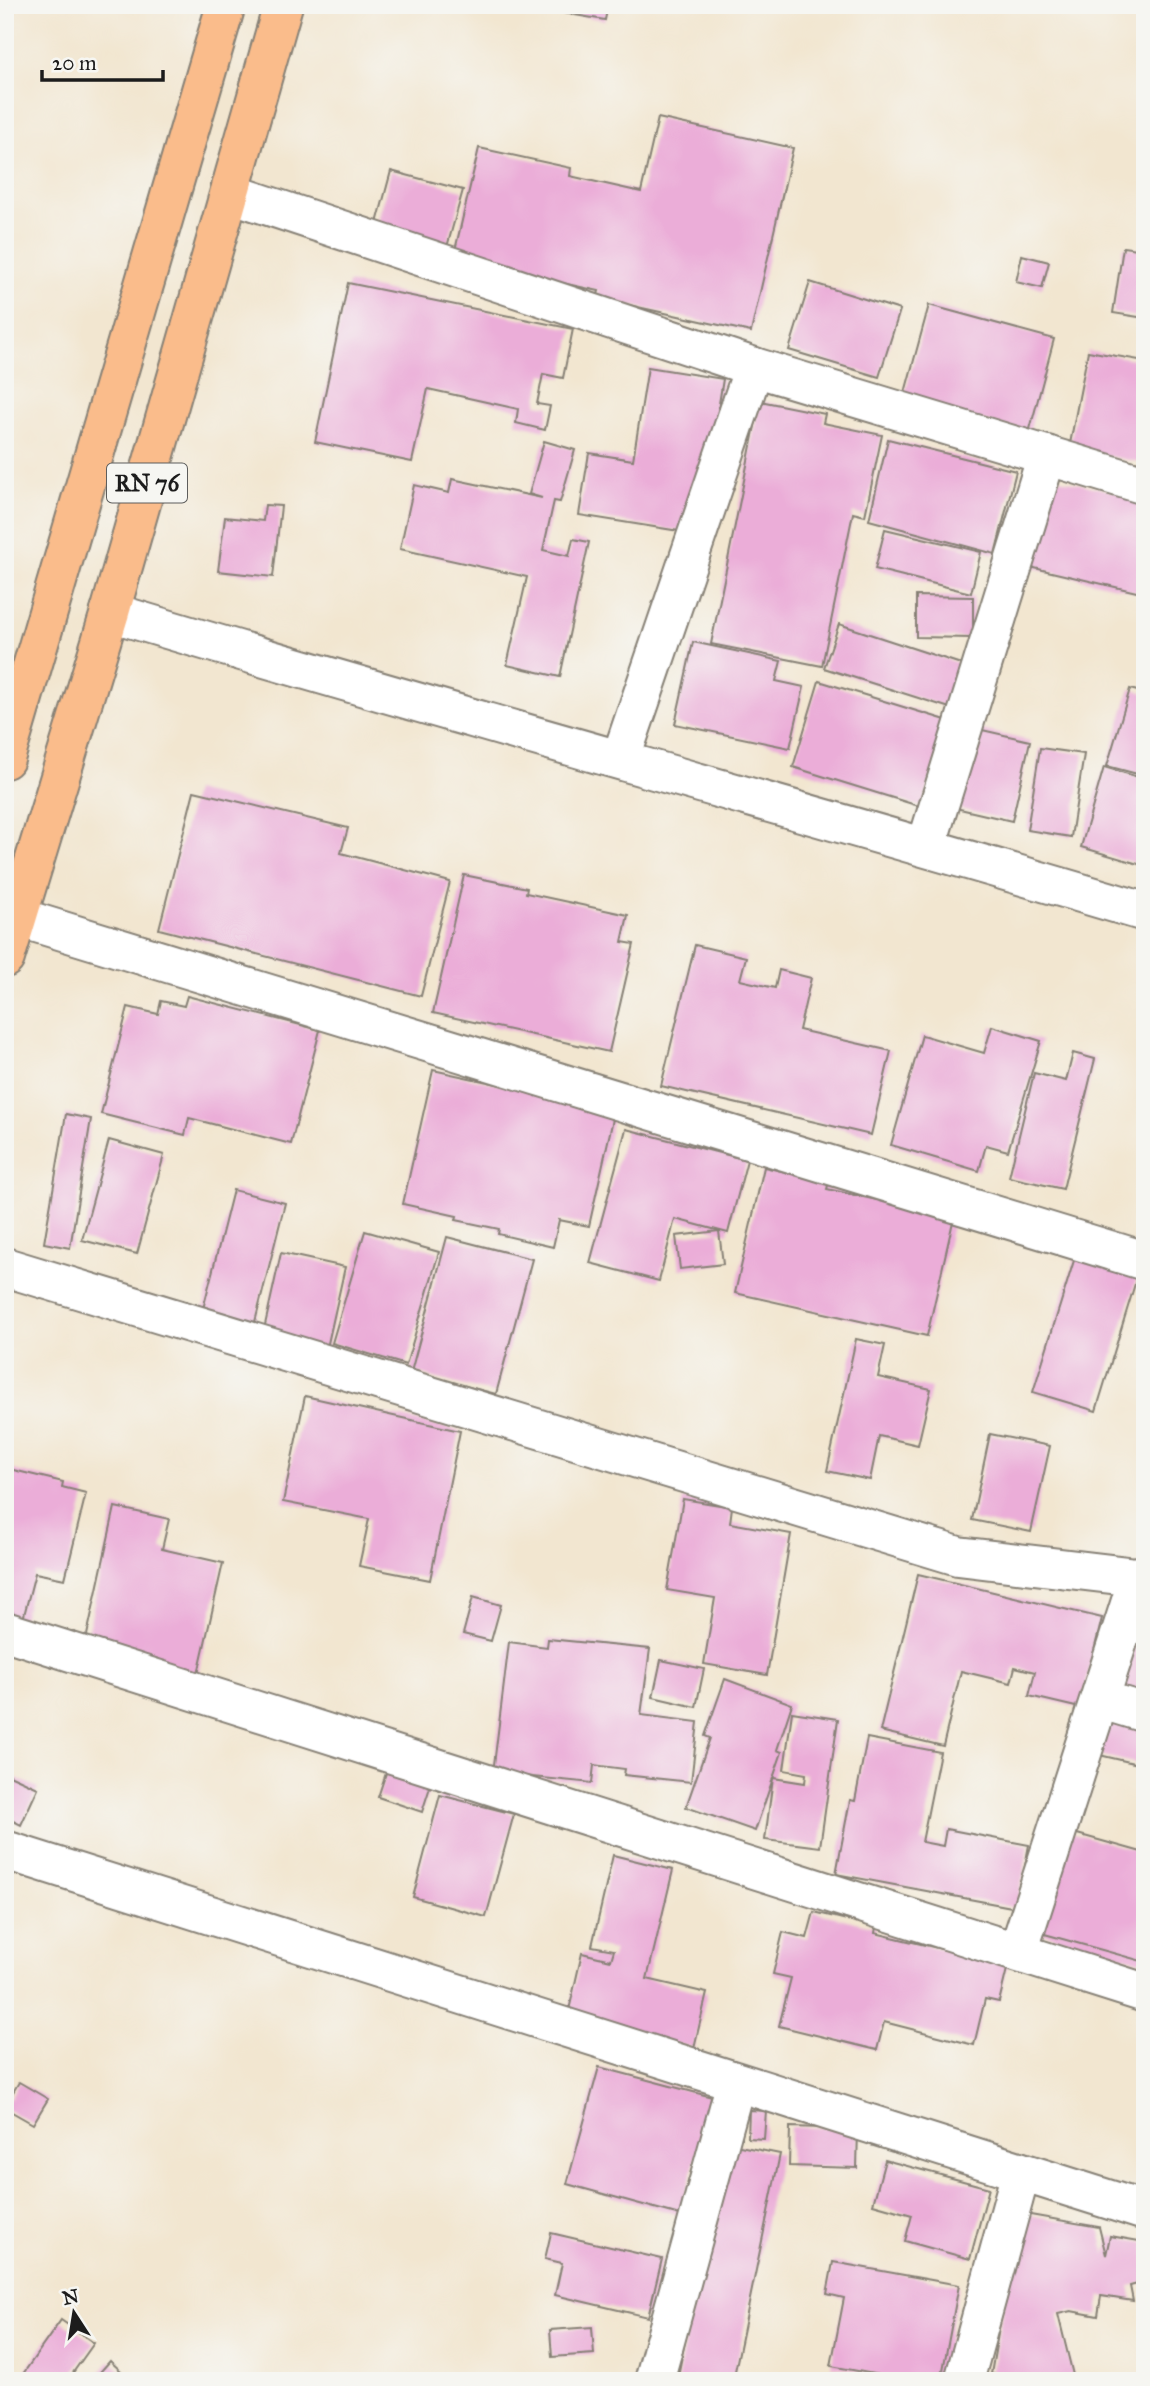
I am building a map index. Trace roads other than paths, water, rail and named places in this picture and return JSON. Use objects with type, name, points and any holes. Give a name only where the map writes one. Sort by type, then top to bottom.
[{"type":"highway","name":"RN 76","points":[[5,759],[226,5]]},
{"type":"highway","name":"RN 76","points":[[5,958],[110,612],[283,5]]},
{"type":"street","points":[[230,193],[754,367],[1145,485]]},
{"type":"street","points":[[621,758],[754,367]]},
{"type":"street","points":[[926,846],[1047,455]]},
{"type":"street","points":[[110,612],[402,700],[621,758],[1145,912]]},
{"type":"street","points":[[17,917],[1145,1261]]},
{"type":"street","points":[[5,1267],[958,1556],[1142,1577],[1018,1952]]},
{"type":"street","points":[[5,1631],[1145,1993]]},
{"type":"street","points":[[1102,1700],[1145,1713]]},
{"type":"street","points":[[5,1850],[1145,2211]]},
{"type":"street","points":[[654,2381],[736,2082]]},
{"type":"street","points":[[964,2381],[1021,2172]]}]
